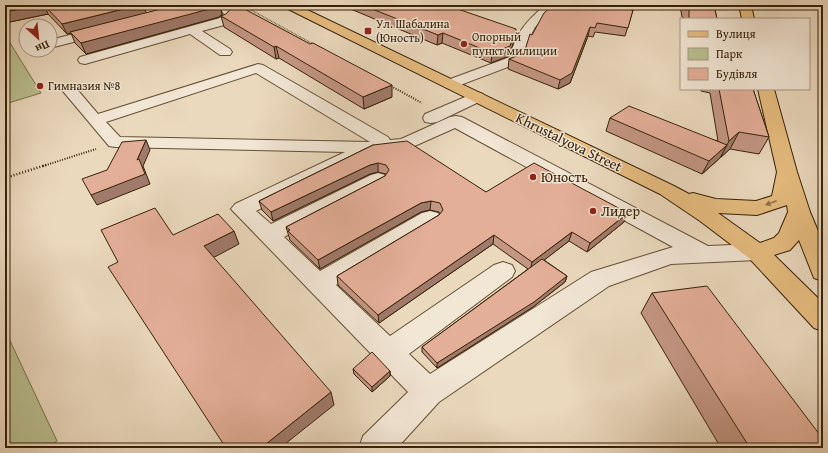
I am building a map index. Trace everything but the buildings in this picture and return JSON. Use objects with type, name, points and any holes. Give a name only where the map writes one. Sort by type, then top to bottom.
[{"type":"main road","name":"Khrustalyova Street","points":[[288,5],[666,190],[708,216],[757,252],[823,320]]},
{"type":"main road","points":[[744,5],[748,18]]},
{"type":"main road","points":[[766,90],[787,172],[799,212],[823,272]]},
{"type":"main road","points":[[666,190],[689,200],[716,206],[757,208],[780,200],[787,172]]},
{"type":"main road","points":[[757,252],[782,244],[789,237],[799,212]]},
{"type":"lane","points":[[58,42],[160,16],[142,5]]},
{"type":"lane","points":[[85,60],[224,21],[230,14],[225,7],[232,5]]},
{"type":"lane","points":[[420,5],[449,10],[453,5]]},
{"type":"lane","points":[[450,84],[480,72],[498,68],[516,59],[520,43],[530,25],[552,5]]},
{"type":"lane","points":[[192,30],[225,52]]},
{"type":"lane","points":[[95,120],[258,68],[376,144]]},
{"type":"lane","points":[[70,90],[115,142],[404,144],[449,117],[477,97]]},
{"type":"lane","points":[[449,117],[706,255]]},
{"type":"lane","points":[[376,144],[242,209],[428,392]]},
{"type":"lane","points":[[269,235],[378,179]]},
{"type":"lane","points":[[318,284],[430,218]]},
{"type":"lane","points":[[375,448],[428,392],[600,279],[670,256],[757,252]]},
{"type":"lane","points":[[388,353],[503,271]]},
{"type":"path","points":[[248,9],[317,46]]},
{"type":"path","points":[[386,84],[449,117]]},
{"type":"path","points":[[5,178],[115,142]]},
{"type":"green space","points":[[5,38],[7,38],[41,93],[5,104]]},
{"type":"green space","points":[[5,330],[57,441],[46,448],[5,448]]},
{"type":"place","name":"Ул. Шабалина (Юность)","points":[[368,31]]},
{"type":"place","name":"Опорный пункт милиции","points":[[464,44]]},
{"type":"place","name":"Гимназия №8","points":[[40,86]]},
{"type":"place","name":"Юность","points":[[533,177]]},
{"type":"place","name":"Лидер","points":[[593,211]]}]
